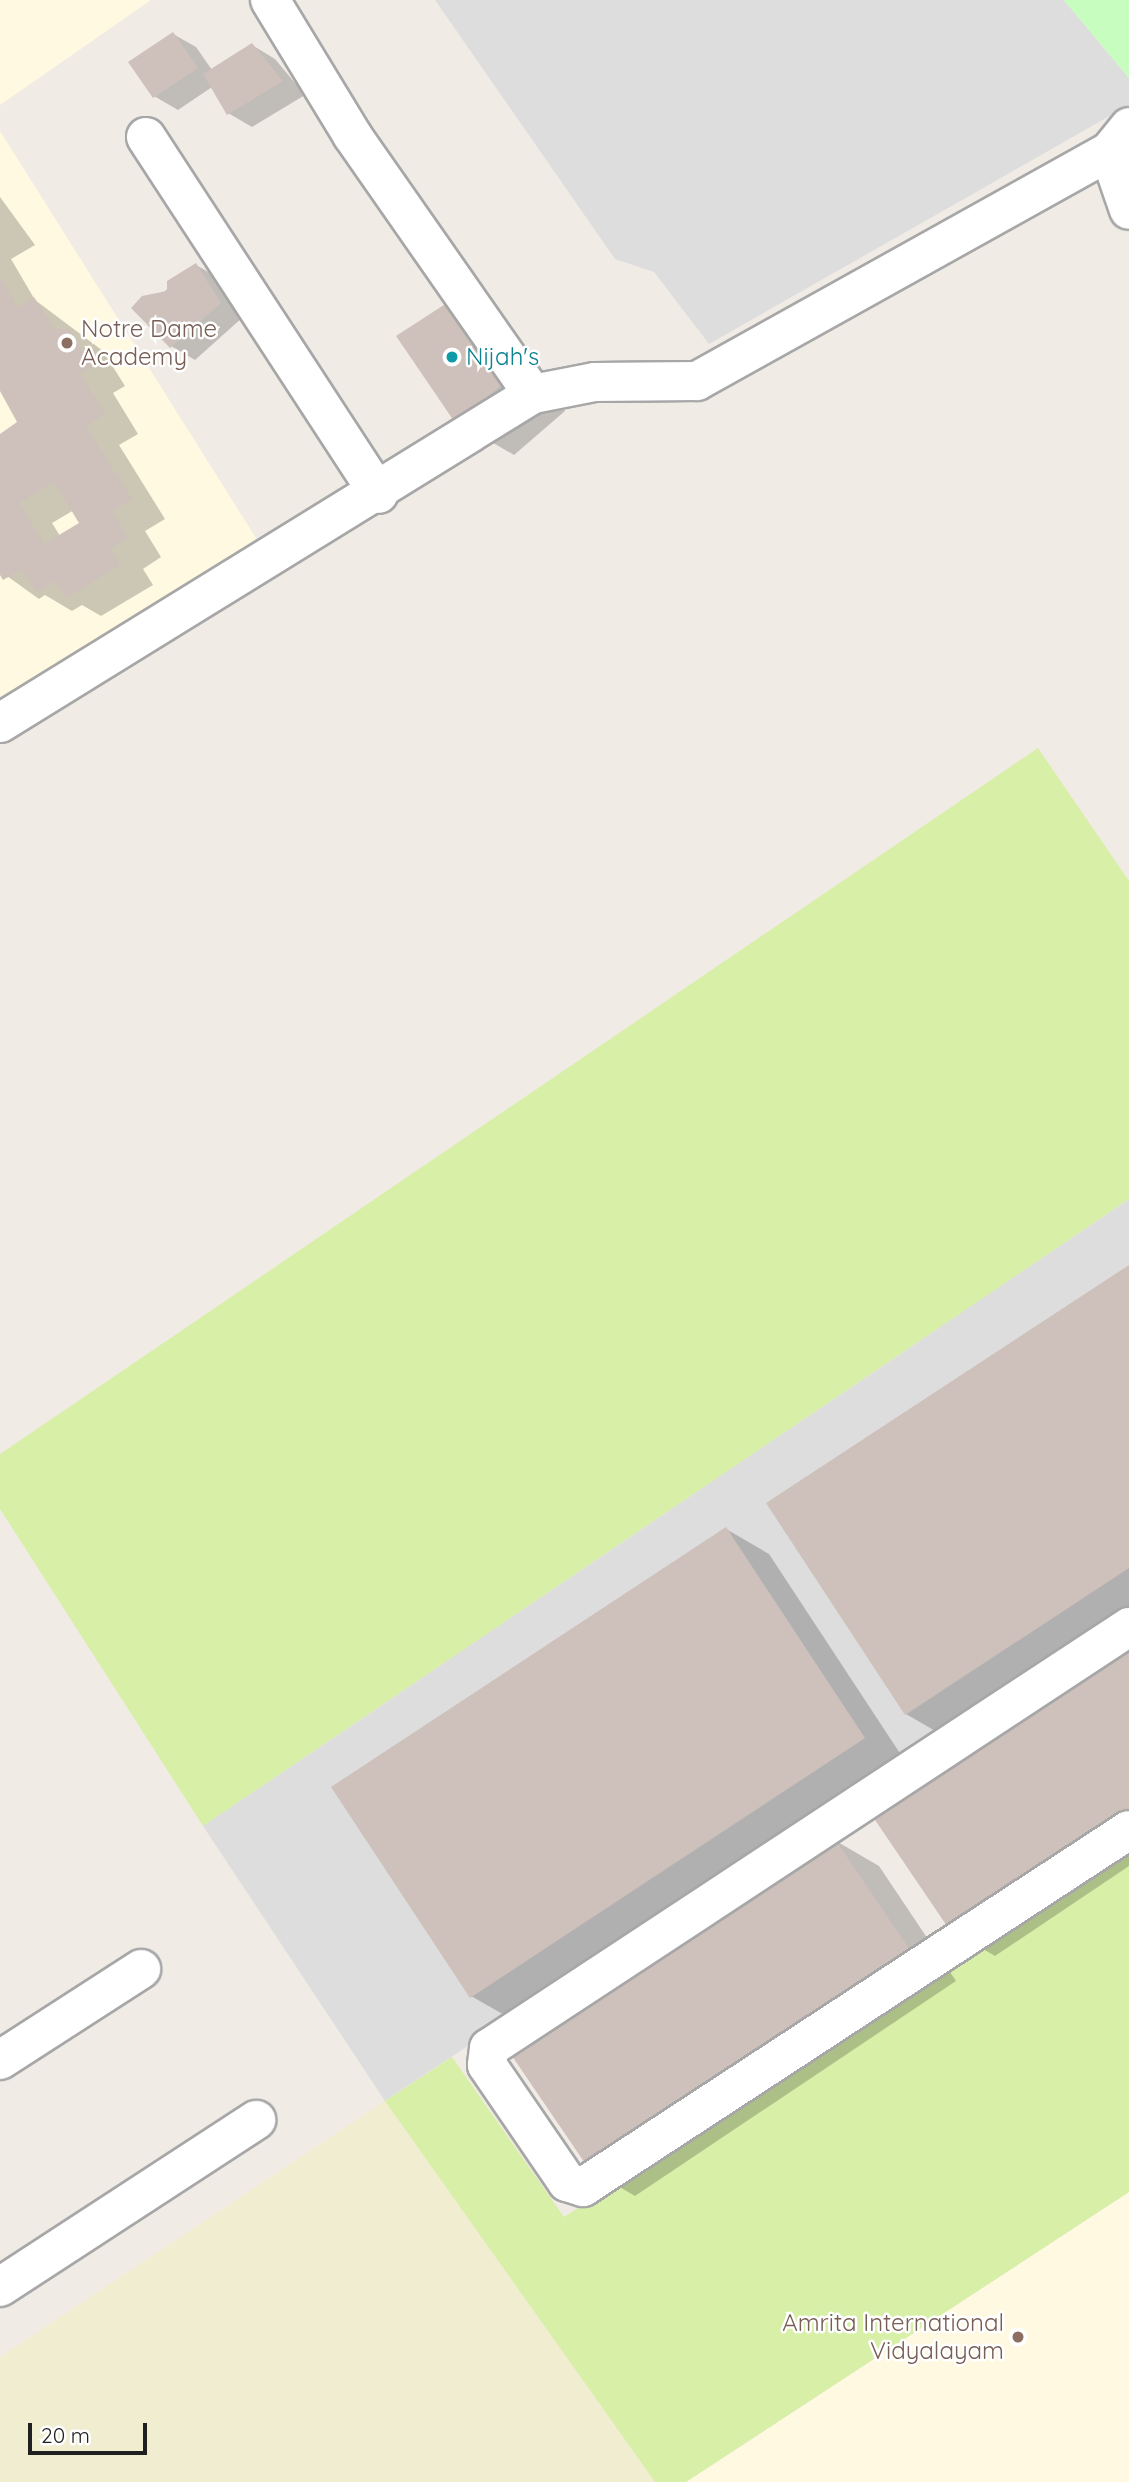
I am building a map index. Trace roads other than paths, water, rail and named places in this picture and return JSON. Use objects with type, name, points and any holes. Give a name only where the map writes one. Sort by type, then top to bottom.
[{"type":"street","points":[[270,0],[352,135],[533,394]]},
{"type":"street","points":[[146,136],[379,494]]},
{"type":"street","points":[[0,723],[379,494],[533,394],[594,382],[697,381],[1119,139],[1129,210]]},
{"type":"street","points":[[1129,1626],[489,2048],[487,2065],[567,2182],[583,2187],[1129,1830]]},
{"type":"street","points":[[0,2060],[141,1969]]},
{"type":"street","points":[[0,2287],[256,2120]]},
{"type":"place","name":"Notre Dame Academy","points":[[67,343]]},
{"type":"place","name":"Nijah's","points":[[452,357]]},
{"type":"place","name":"Amrita International Vidyalayam","points":[[1018,2337]]}]
